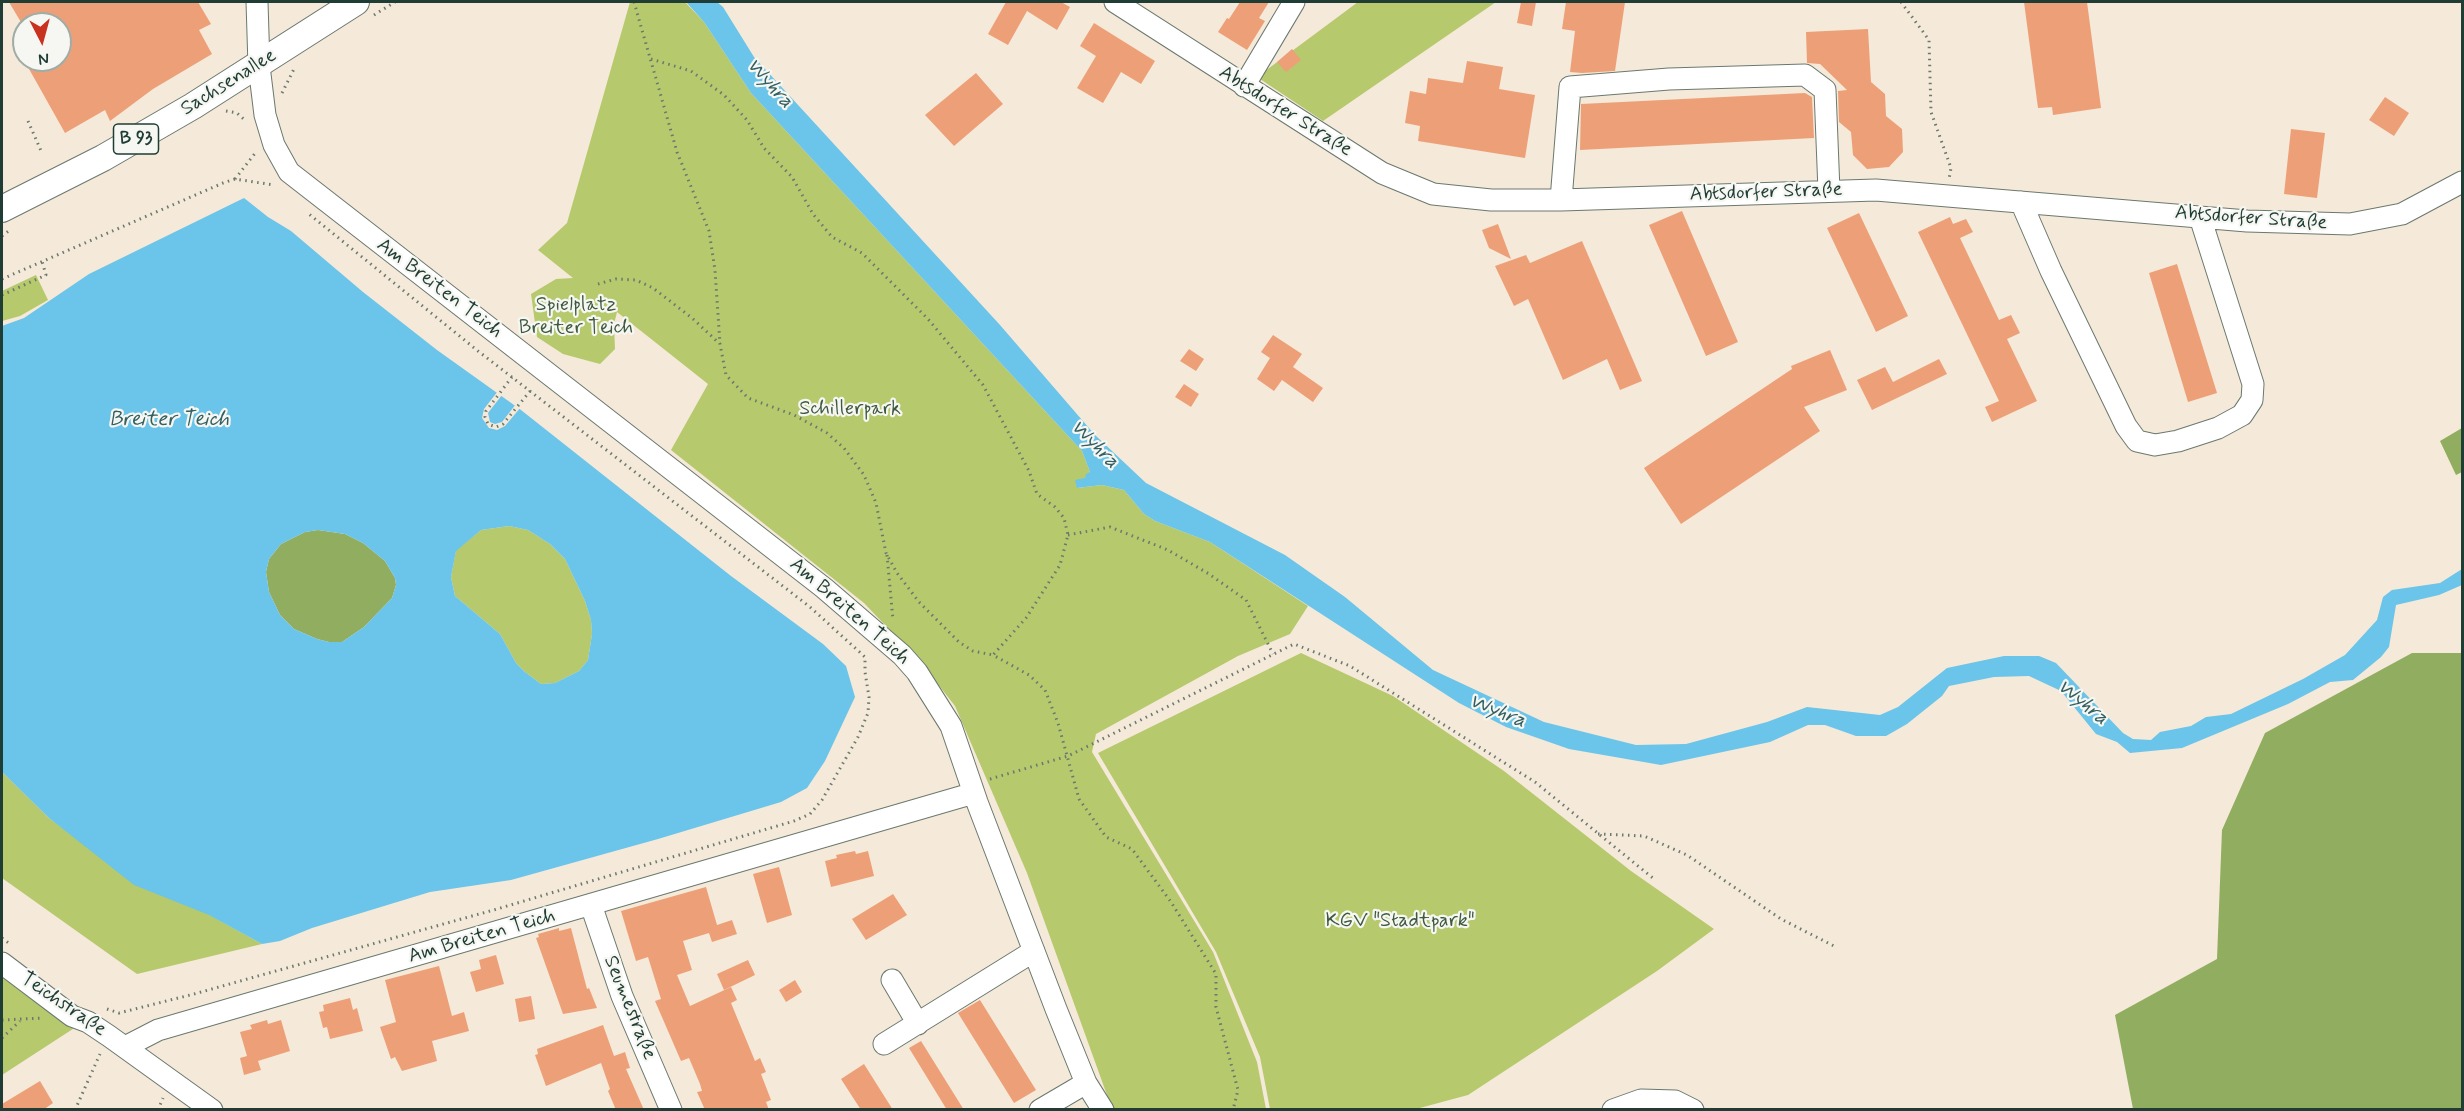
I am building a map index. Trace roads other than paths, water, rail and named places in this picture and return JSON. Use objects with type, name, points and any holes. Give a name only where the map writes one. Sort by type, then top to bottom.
[{"type":"main road","name":"Sachsenallee","points":[[2,209],[103,158],[259,66],[362,11]]},
{"type":"street","name":"Am Breiten Teich","points":[[117,1041],[591,905],[972,789],[951,726],[917,672],[902,655],[824,588],[289,172],[274,145],[265,116],[259,66],[257,2]]},
{"type":"street","name":"Abtsdorfer Straße","points":[[1115,2],[1382,173],[1433,194],[1491,200],[1561,200],[1876,190],[2247,221],[2350,224],[2402,214],[2463,182]]},
{"type":"street","points":[[1244,86],[1294,2]]},
{"type":"street","points":[[1561,200],[1569,87],[1669,79],[1805,75],[1825,90],[1829,191]]},
{"type":"street","points":[[2021,202],[2051,271],[2126,426],[2136,441],[2156,445],[2178,441],[2218,428],[2242,415],[2252,400],[2253,384],[2200,217]]},
{"type":"street","points":[[972,789],[1086,1083],[1103,1110]]},
{"type":"street","name":"Seumestraße","points":[[591,905],[622,996],[671,1110]]},
{"type":"street","points":[[884,1044],[1034,951]]},
{"type":"street","name":"Teichstraße","points":[[6,954],[72,1016],[88,1022],[117,1041],[212,1110]]},
{"type":"street","points":[[892,980],[918,1024]]},
{"type":"street","points":[[1040,1110],[1086,1083]]},
{"type":"street","points":[[1613,1110],[1641,1100],[1675,1101],[1693,1110]]},
{"type":"water","name":"Wyhra","points":[[686,2],[717,2],[723,7],[754,57],[1000,325],[1095,435],[1146,483],[1285,555],[1345,597],[1433,670],[1544,722],[1636,745],[1686,744],[1767,722],[1807,707],[1880,715],[1898,707],[1947,668],[2004,656],[2039,656],[2056,663],[2123,733],[2133,739],[2151,740],[2160,732],[2191,726],[2206,717],[2231,714],[2303,679],[2345,655],[2377,620],[2383,597],[2392,590],[2440,583],[2462,569],[2462,585],[2439,595],[2396,605],[2389,647],[2381,657],[2353,680],[2330,682],[2288,704],[2182,748],[2130,753],[2117,742],[2096,734],[2061,691],[2029,676],[1994,677],[1949,686],[1942,696],[1907,724],[1886,736],[1856,736],[1825,725],[1808,725],[1770,742],[1661,765],[1569,749],[1506,727],[1459,703],[1210,542],[1155,521],[1144,514],[1124,490],[1102,485],[1077,488],[1075,480],[1085,478],[1090,472],[1082,451],[751,93],[704,22]]},
{"type":"water","name":"Breiter Teich","points":[[244,198],[291,231],[437,350],[521,410],[731,576],[823,644],[846,666],[855,697],[825,761],[807,788],[781,802],[658,839],[511,880],[430,892],[312,928],[280,941],[262,944],[209,915],[134,885],[49,818],[2,772],[2,326],[24,318],[89,274]],"holes":[[[509,526],[528,530],[550,544],[565,559],[585,601],[591,620],[592,634],[588,660],[579,671],[555,683],[541,684],[525,672],[516,663],[500,634],[455,596],[451,577],[456,551],[481,530]],[[318,530],[345,534],[363,543],[385,561],[395,578],[396,585],[392,598],[364,627],[342,642],[317,639],[294,629],[280,615],[269,592],[266,572],[269,559],[281,544],[305,532]]]},
{"type":"park label","name":"Spielplatz Breiter Teich","points":[[576,318]]},
{"type":"park label","name":"Schillerpark","points":[[850,410]]},
{"type":"park label","name":"KGV \"Stadtpark\"","points":[[1400,922]]}]
